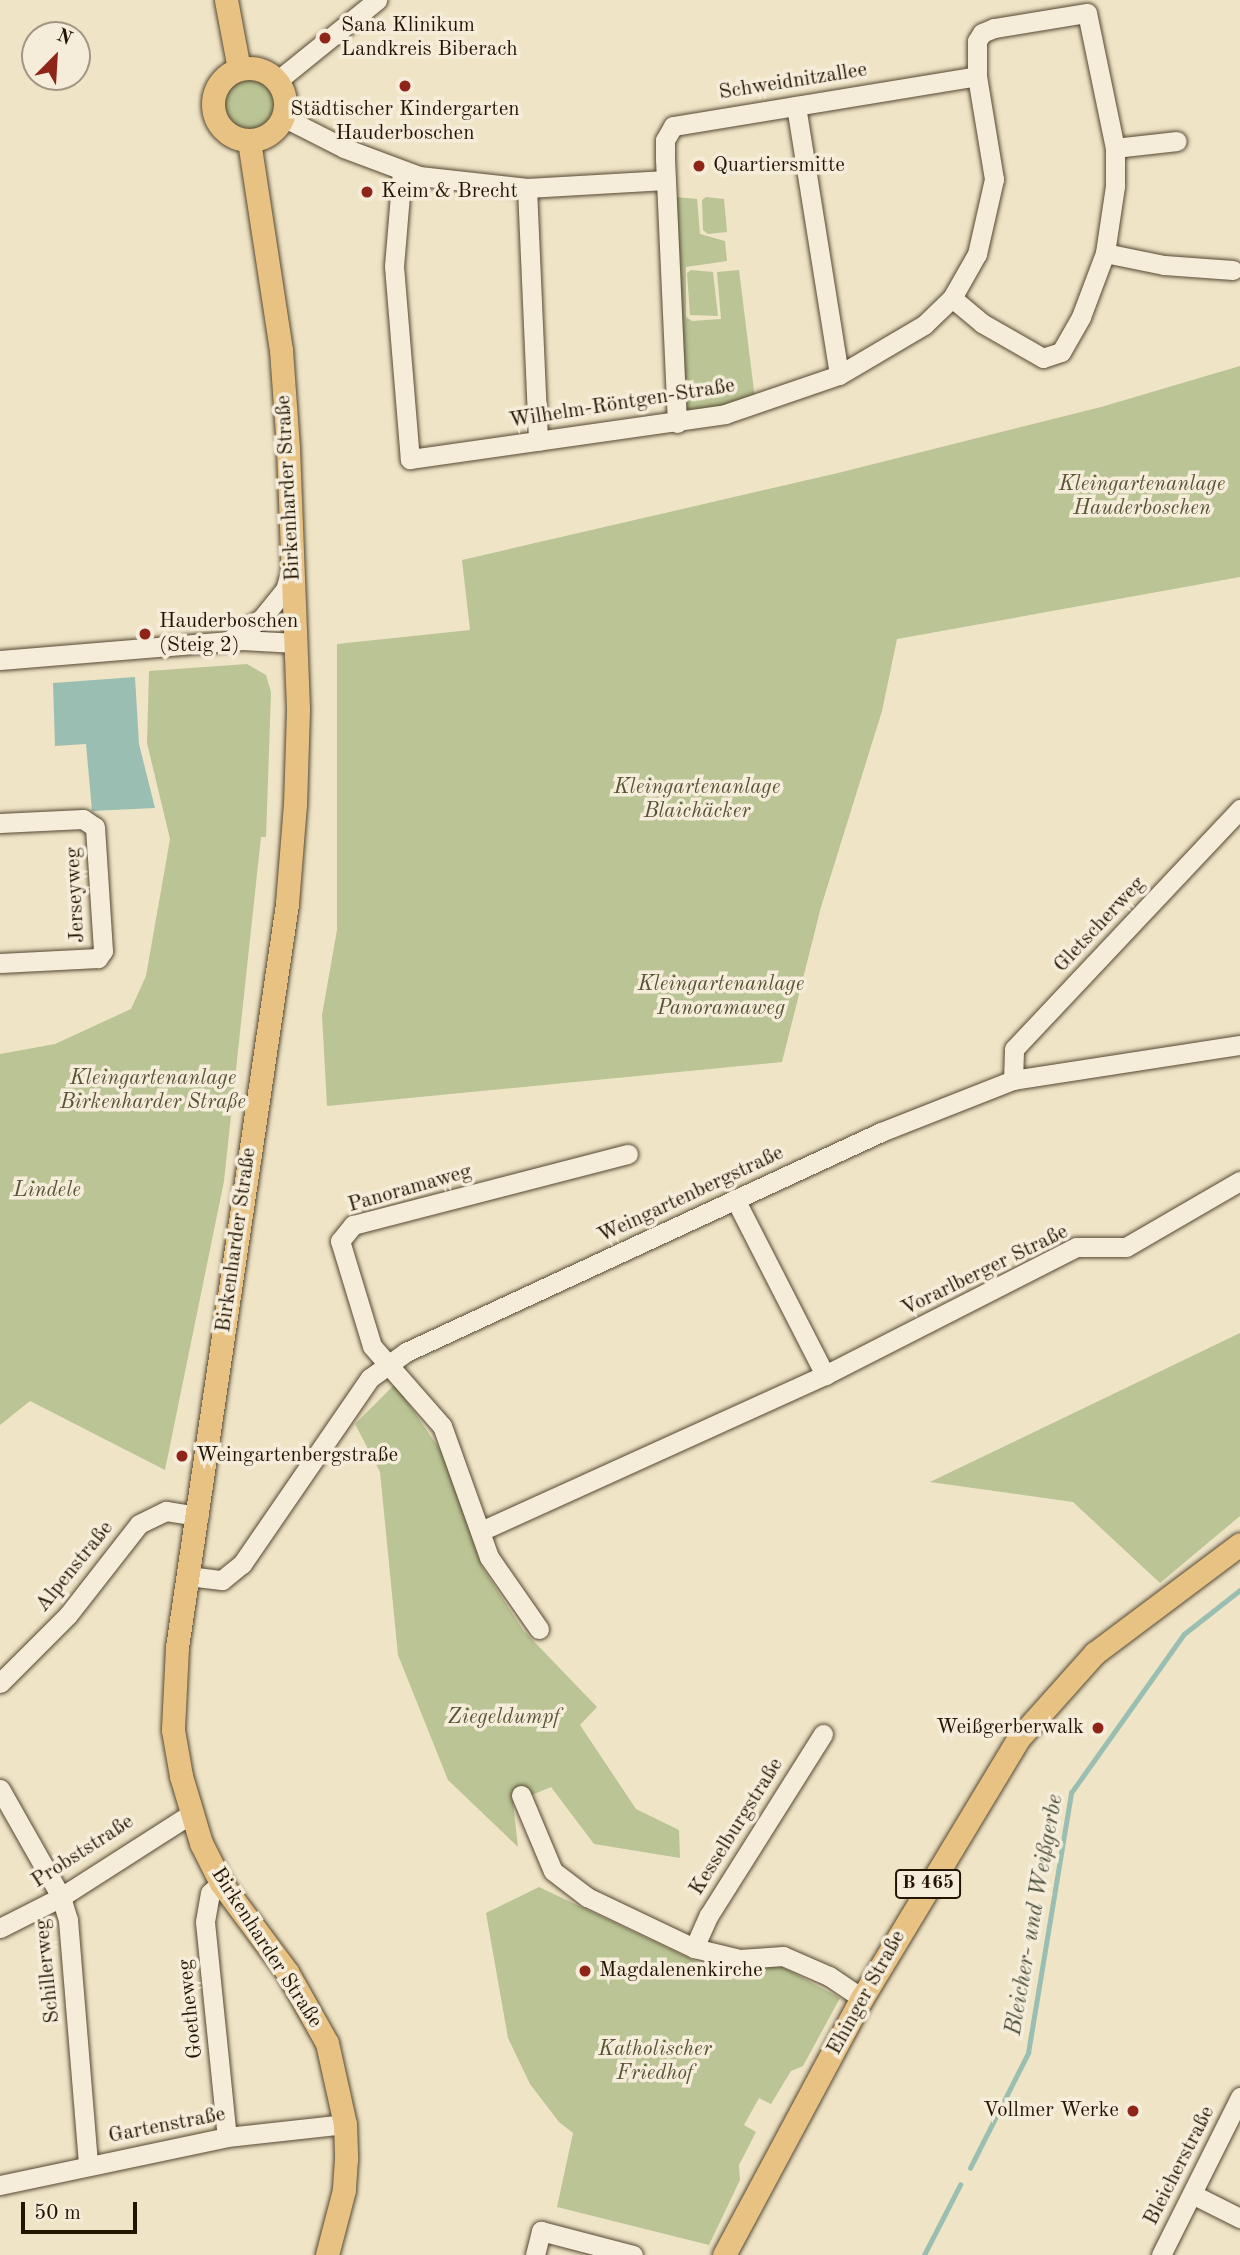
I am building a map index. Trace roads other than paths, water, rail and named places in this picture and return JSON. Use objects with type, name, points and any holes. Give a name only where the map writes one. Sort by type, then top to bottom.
[{"type":"main road","points":[[226,0],[239,69]]},
{"type":"main road","points":[[239,69],[259,70],[276,81],[285,99],[283,117],[269,134],[249,141],[228,134],[212,106],[219,83],[239,69]]},
{"type":"main road","name":"Birkenharder Straße","points":[[249,141],[281,350],[293,565],[297,750],[288,904],[199,1516],[177,1647],[173,1730],[191,1814],[221,1883],[287,1972],[327,2043],[345,2124],[344,2190],[327,2255]]},
{"type":"main road","name":"Ehinger Straße","points":[[724,2255],[862,1998],[1018,1739],[1095,1653],[1240,1544]]},
{"type":"street","points":[[276,81],[377,0]]},
{"type":"street","name":"Wilhelm-Röntgen-Straße","points":[[402,172],[394,266],[410,459],[677,423],[765,403],[839,375],[925,325],[952,298],[977,254],[995,179],[976,76],[975,53],[982,33],[1087,13],[1115,148]]},
{"type":"street","name":"Schweidnitzallee","points":[[677,423],[665,140],[673,126],[976,76]]},
{"type":"street","points":[[796,106],[839,375]]},
{"type":"street","points":[[283,117],[402,172],[527,188],[666,180]]},
{"type":"street","points":[[952,298],[1024,350],[1051,358],[1061,352],[1081,317],[1105,253],[1115,148],[1177,141]]},
{"type":"street","points":[[527,188],[538,441]]},
{"type":"street","points":[[1105,253],[1164,265],[1233,270]]},
{"type":"street","points":[[225,642],[262,618],[285,590],[293,565]]},
{"type":"street","points":[[0,660],[225,642],[296,643]]},
{"type":"street","name":"Gletscherweg","points":[[1013,1080],[1014,1049],[1240,809]]},
{"type":"street","name":"Jerseyweg","points":[[0,823],[83,819],[95,827],[103,951],[98,958],[0,963]]},
{"type":"street","name":"Weingartenbergstraße","points":[[188,1576],[222,1580],[242,1564],[335,1423],[370,1378],[387,1364],[881,1132],[1013,1080],[1240,1045]]},
{"type":"street","name":"Panoramaweg","points":[[387,1364],[372,1346],[340,1248],[346,1228],[628,1154]]},
{"type":"street","name":"Vorarlberger Straße","points":[[481,1531],[825,1375],[1076,1247],[1126,1247],[1240,1181]]},
{"type":"street","points":[[735,1199],[825,1375]]},
{"type":"street","points":[[387,1364],[442,1426],[505,1587],[539,1629]]},
{"type":"street","name":"Alpenstraße","points":[[0,1683],[68,1615],[139,1524],[166,1511],[199,1516]]},
{"type":"street","name":"Kesselburgstraße","points":[[694,1948],[709,1915],[823,1734]]},
{"type":"street","name":"Schillerweg","points":[[0,1789],[61,1897],[68,1920],[88,2164]]},
{"type":"street","points":[[521,1795],[553,1871],[623,1918],[694,1948],[740,1959],[783,1956],[829,1976],[862,1998]]},
{"type":"street","name":"Probststraße","points":[[0,1928],[61,1897],[191,1814]]},
{"type":"street","name":"Goetheweg","points":[[221,1883],[210,1893],[205,1922],[227,2137]]},
{"type":"street","name":"Bleicherstraße","points":[[1161,2255],[1240,2097]]},
{"type":"street","name":"Gartenstraße","points":[[0,2185],[88,2164],[227,2137],[345,2124]]},
{"type":"street","points":[[1192,2194],[1240,2218]]},
{"type":"street","points":[[536,2255],[541,2231],[633,2255]]},
{"type":"water","points":[[135,677],[139,744],[155,808],[92,811],[86,744],[55,746],[53,683]]},
{"type":"waterway","name":"Bleicher- und Weißgerbe","points":[[970,2168],[1028,2053],[1071,1793],[1184,1634],[1240,1590]]},
{"type":"waterway","name":"Bleicher- und Weißgerbe","points":[[924,2255],[960,2185]]},
{"type":"place","name":"Sana Klinikum Landkreis Biberach","points":[[325,38]]},
{"type":"place","name":"Städtischer Kindergarten Hauderboschen","points":[[405,86]]},
{"type":"place","name":"Quartiersmitte","points":[[699,166]]},
{"type":"place","name":"Keim & Brecht","points":[[367,192]]},
{"type":"place","name":"Hauderboschen (Steig 2)","points":[[145,634]]},
{"type":"place","name":"Weingartenbergstraße","points":[[182,1456]]},
{"type":"place","name":"Weißgerberwalk","points":[[1098,1728]]},
{"type":"place","name":"Magdalenenkirche","points":[[585,1971]]},
{"type":"place","name":"Vollmer Werke","points":[[1133,2111]]},
{"type":"park label","name":"Kleingartenanlage Hauderboschen","points":[[1142,497]]},
{"type":"park label","name":"Kleingartenanlage Blaichäcker","points":[[697,800]]},
{"type":"park label","name":"Kleingartenanlage Panoramaweg","points":[[721,997]]},
{"type":"park label","name":"Kleingartenanlage Birkenharder Straße","points":[[153,1091]]},
{"type":"park label","name":"Lindele","points":[[47,1191]]},
{"type":"park label","name":"Ziegeldumpf","points":[[504,1718]]},
{"type":"park label","name":"Katholischer Friedhof","points":[[655,2062]]}]
